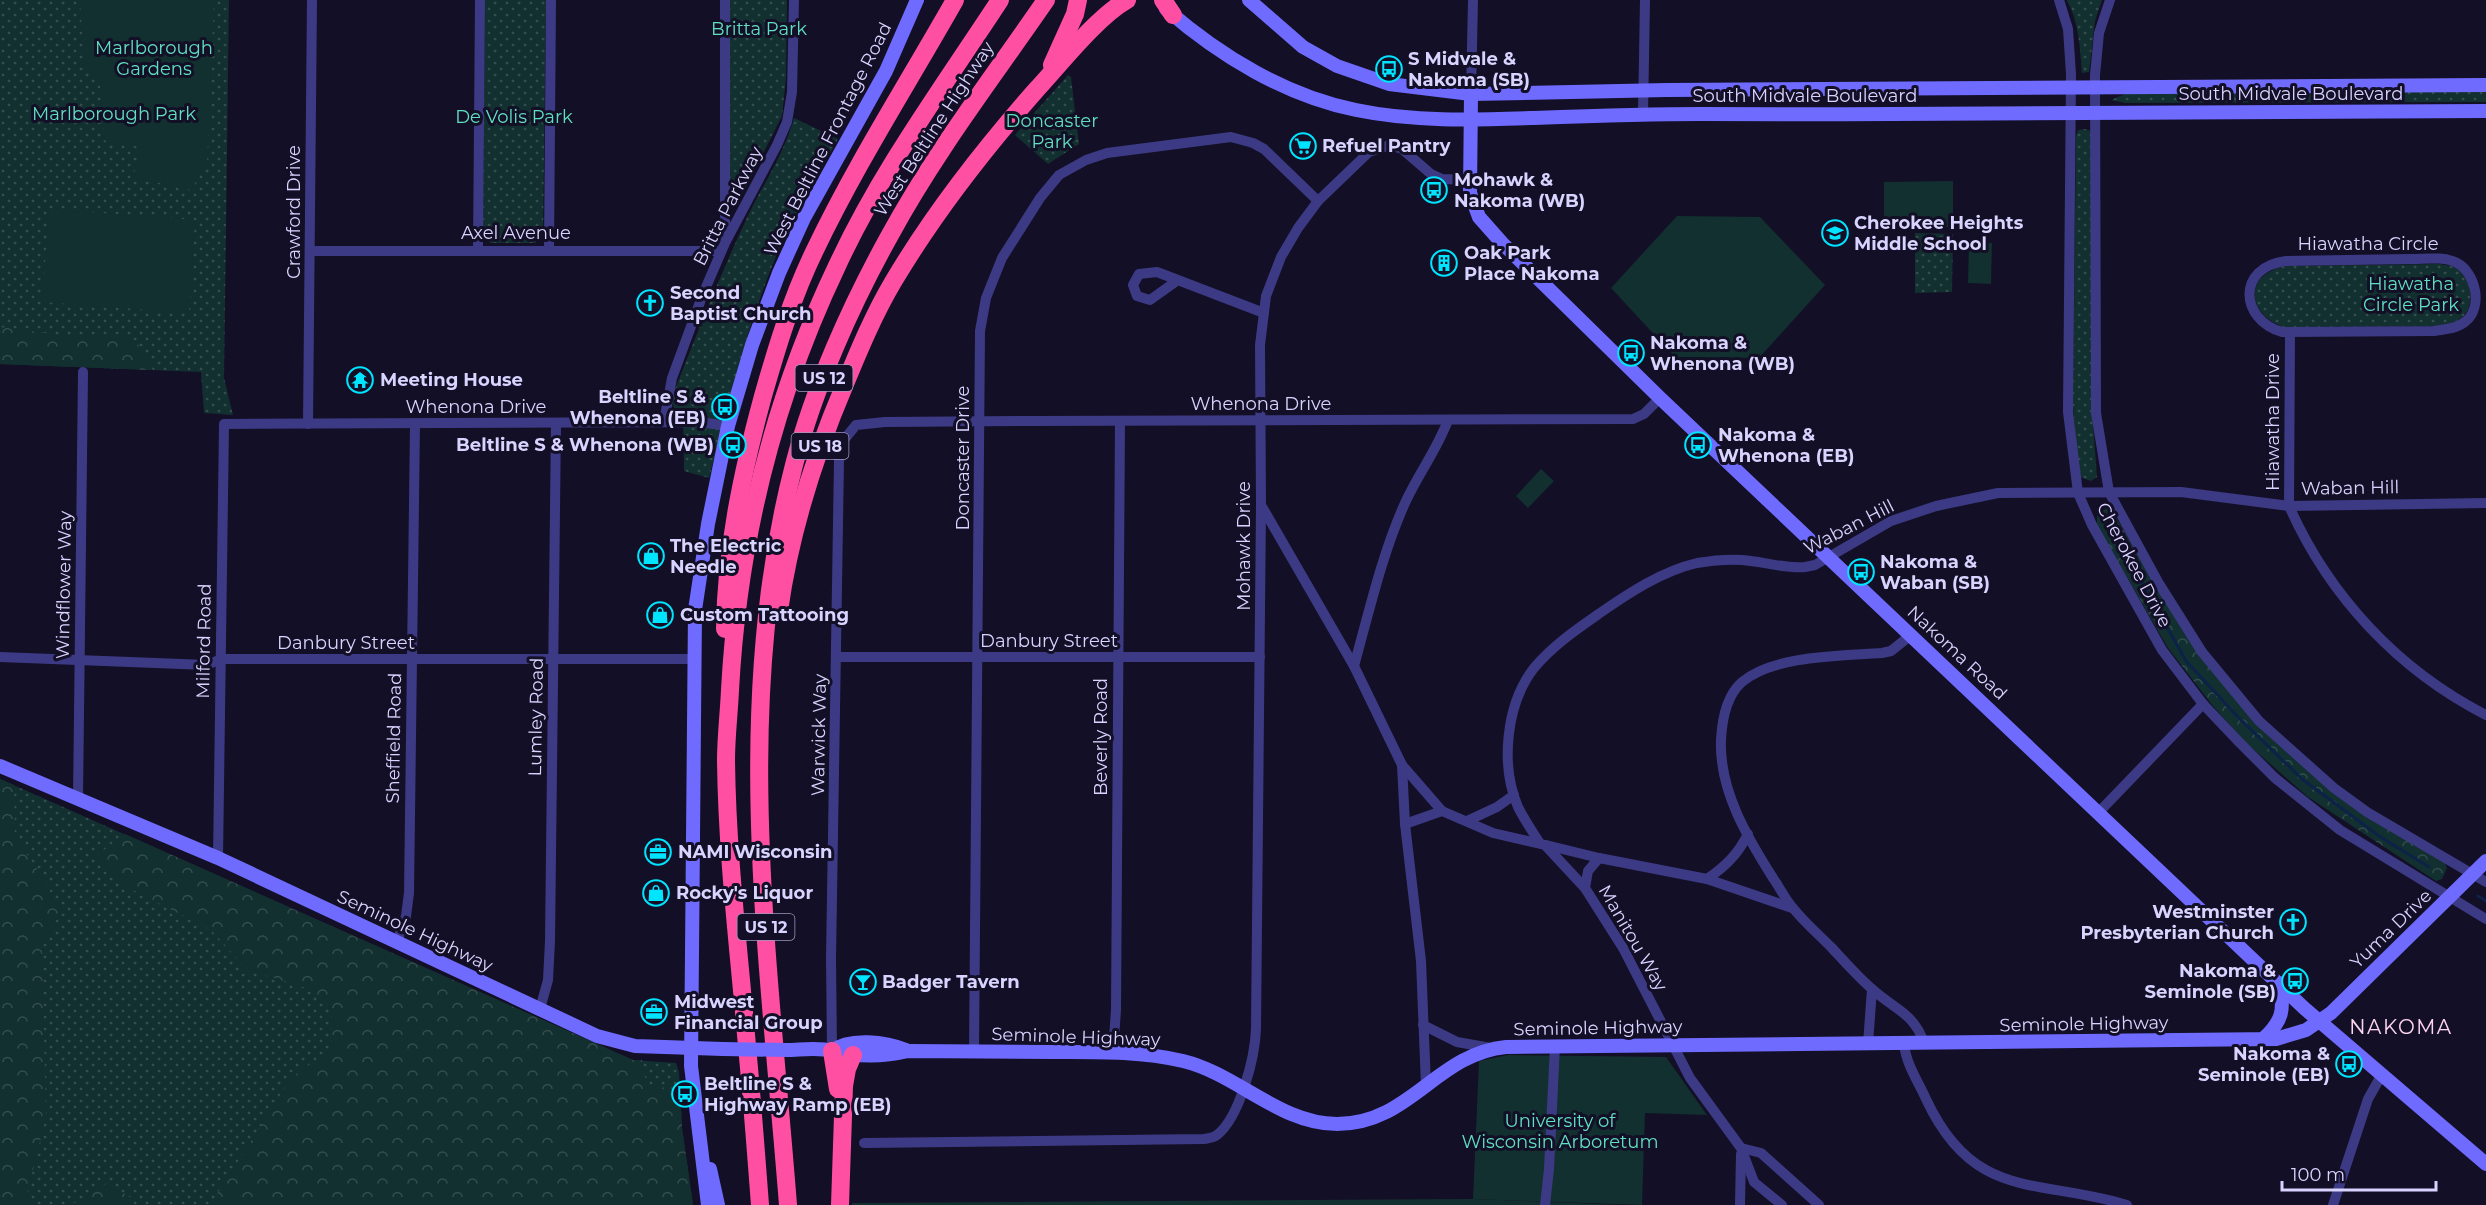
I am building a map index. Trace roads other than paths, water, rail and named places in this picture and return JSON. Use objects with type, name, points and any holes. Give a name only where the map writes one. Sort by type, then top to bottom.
[{"type":"highway","points":[[726,757],[725,586],[729,547],[748,454],[775,353],[819,242],[854,176],[955,0]]},
{"type":"highway","name":"West Beltline Highway","points":[[760,1205],[736,929],[726,757],[733,638],[764,464],[787,384],[819,303],[873,195],[917,123],[1000,0]]},
{"type":"highway","name":"US 18","points":[[758,803],[787,564],[806,487],[833,412],[880,308],[916,246],[963,179],[1043,82],[1068,29],[1078,0]]},
{"type":"highway","points":[[1043,82],[1099,22],[1127,0]]},
{"type":"highway","name":"West Beltline Highway","points":[[788,1205],[758,803],[759,694],[766,615],[786,498],[806,426],[834,351],[889,235],[944,146],[1044,3]]},
{"type":"highway","points":[[832,1051],[837,1073],[841,1147]]},
{"type":"highway","points":[[840,1205],[845,1076],[853,1055]]},
{"type":"main road","name":"West Beltline Frontage Road","points":[[708,1205],[691,1076],[695,610],[702,561],[728,426],[752,345],[779,273],[804,218],[886,71],[916,0]]},
{"type":"main road","name":"South Midvale Boulevard","points":[[1156,0],[1168,7],[1224,53],[1262,75],[1310,98],[1353,110],[1388,116],[1470,119],[1643,114],[2486,111]]},
{"type":"main road","name":"South Midvale Boulevard","points":[[1249,0],[1303,47],[1341,68],[1389,84],[1471,94],[2486,85]]},
{"type":"main road","name":"Nakoma Road","points":[[1471,94],[1470,180],[1473,206],[1479,217],[1502,243],[1660,398],[2278,983],[2381,1076],[2486,1164]]},
{"type":"main road","name":"Seminole Highway","points":[[0,766],[218,858],[597,1036],[618,1043],[635,1046],[832,1051],[853,1055],[886,1055],[908,1051],[1139,1053],[1187,1062],[1296,1116],[1318,1122],[1358,1123],[1374,1118],[1394,1109],[1462,1060],[1491,1048],[2263,1039],[2287,1036],[2320,1022]]},
{"type":"main road","name":"Yuma Drive","points":[[2320,1022],[2486,861]]},
{"type":"main road","points":[[2263,1039],[2276,1028],[2280,1019],[2282,997],[2278,983]]},
{"type":"main road","name":"Seminole Highway","points":[[832,1051],[843,1044],[858,1043],[893,1046],[908,1051]]},
{"type":"main road","name":"West Beltline Frontage Road","points":[[701,1147],[713,1177],[718,1205]]},
{"type":"street","name":"Crawford Drive","points":[[308,424],[312,0]]},
{"type":"street","points":[[478,249],[480,0]]},
{"type":"street","points":[[549,250],[551,0]]},
{"type":"street","points":[[723,247],[725,0]]},
{"type":"street","name":"Britta Parkway","points":[[664,422],[672,378],[723,247],[777,146],[787,122],[792,92],[794,0]]},
{"type":"street","points":[[1471,94],[1473,0]]},
{"type":"street","points":[[1643,114],[1645,0]]},
{"type":"street","name":"Cherokee Drive","points":[[2059,0],[2068,29],[2070,88],[2068,412],[2078,493],[2095,531],[2162,650],[2203,704],[2275,778],[2312,809],[2369,849],[2486,919]]},
{"type":"street","name":"Cherokee Drive","points":[[2110,0],[2099,33],[2095,88],[2096,413],[2109,492],[2158,582],[2202,652],[2259,721],[2288,749],[2359,806],[2486,882]]},
{"type":"street","name":"Doncaster Drive","points":[[974,1052],[980,331],[986,298],[1002,258],[1040,198],[1059,176],[1086,160],[1107,153],[1231,137],[1253,143],[1264,150],[1318,201]]},
{"type":"street","name":"Mohawk Drive","points":[[864,1143],[1204,1139],[1215,1137],[1225,1127],[1252,1064],[1256,1029],[1261,505],[1260,345],[1266,296],[1281,257],[1298,228],[1318,201],[1369,152],[1390,145],[1402,149],[1431,174],[1444,179],[1470,180]]},
{"type":"street","name":"Axel Avenue","points":[[311,251],[723,247]]},
{"type":"street","name":"Hiawatha Circle","points":[[2439,259],[2457,263],[2469,273],[2472,280],[2475,296],[2473,310],[2465,322],[2452,328],[2434,331],[2290,332],[2268,327],[2253,311],[2250,293],[2252,284],[2260,270],[2268,264],[2323,260],[2439,259]]},
{"type":"street","points":[[1178,280],[1264,312]]},
{"type":"street","name":"Hiawatha Drive","points":[[2290,332],[2289,506],[2313,555],[2361,619],[2395,653],[2424,678],[2486,715]]},
{"type":"street","name":"Windflower Way","points":[[78,799],[83,372]]},
{"type":"street","name":"Whenona Drive","points":[[856,425],[885,422],[980,421],[1633,419],[1644,414],[1660,398]]},
{"type":"street","points":[[1354,666],[1402,512],[1448,420]]},
{"type":"street","name":"Beverly Road","points":[[1113,1052],[1116,1010],[1120,421]]},
{"type":"street","name":"Whenona Drive","points":[[224,424],[699,422],[728,426]]},
{"type":"street","name":"Lumley Road","points":[[540,1009],[548,980],[550,941],[556,423]]},
{"type":"street","name":"Milford Road","points":[[218,858],[224,424]]},
{"type":"street","name":"Sheffield Road","points":[[396,942],[406,916],[409,893],[415,424]]},
{"type":"street","name":"Warwick Way","points":[[832,1051],[831,958],[839,461],[843,441],[856,425]]},
{"type":"street","name":"Waban Hill","points":[[1542,844],[1518,808],[1514,795],[1510,764],[1510,726],[1520,692],[1535,667],[1576,629],[1637,589],[1693,564],[1730,559],[1797,568],[1815,564],[1891,521],[1936,506],[1998,493],[2181,492],[2289,506],[2486,503]]},
{"type":"street","points":[[1261,505],[1354,666],[1402,765],[1442,811],[1493,832],[1599,858],[1707,879],[1792,908]]},
{"type":"street","points":[[1911,635],[1891,651],[1777,666],[1758,672],[1742,682],[1734,692],[1724,715],[1721,758],[1726,785],[1748,834],[1792,908],[1872,990],[1909,1017],[1919,1028],[1923,1043]]},
{"type":"street","name":"Danbury Street","points":[[0,657],[207,665],[221,659],[694,659]]},
{"type":"street","name":"Danbury Street","points":[[837,657],[1260,657]]},
{"type":"street","points":[[2099,812],[2203,704]]},
{"type":"street","points":[[1402,765],[1405,824],[1419,925],[1426,1086]]},
{"type":"street","points":[[1467,821],[1497,807],[1514,795]]},
{"type":"street","points":[[1405,824],[1442,811]]},
{"type":"street","points":[[1707,879],[1725,867],[1740,850],[1748,834]]},
{"type":"street","name":"Manitou Way","points":[[1542,844],[1585,888],[1623,948],[1690,1078],[1741,1148],[1754,1182],[1782,1205]]},
{"type":"street","points":[[1585,888],[1588,871],[1599,858]]},
{"type":"street","points":[[1868,1044],[1873,1004],[1872,990]]},
{"type":"street","points":[[1423,1025],[1457,1042],[1491,1048]]},
{"type":"street","points":[[1904,1044],[1906,1057],[1937,1122],[1957,1147],[1976,1164],[2003,1179],[2035,1188],[2081,1194],[2127,1205]]},
{"type":"street","points":[[1545,1205],[1555,1046]]},
{"type":"street","points":[[2333,1205],[2368,1099],[2381,1076]]},
{"type":"street","points":[[1740,1205],[1741,1148],[1761,1153],[1819,1205]]},
{"type":"waterway","points":[[2119,541],[2186,661],[2238,717],[2302,779],[2379,836],[2429,867]]},
{"type":"waterway","points":[[2478,896],[2486,901]]},
{"type":"place","name":"S Midvale & Nakoma (SB)","points":[[1389,69]]},
{"type":"place","name":"Refuel Pantry","points":[[1303,146]]},
{"type":"place","name":"Mohawk & Nakoma (WB)","points":[[1434,190]]},
{"type":"place","name":"Cherokee Heights Middle School","points":[[1835,233]]},
{"type":"place","name":"Oak Park Place Nakoma","points":[[1444,263]]},
{"type":"place","name":"Second Baptist Church","points":[[650,303]]},
{"type":"place","name":"Nakoma & Whenona (WB)","points":[[1631,353]]},
{"type":"place","name":"Meeting House","points":[[360,380]]},
{"type":"place","name":"Beltline S & Whenona (EB)","points":[[725,407]]},
{"type":"place","name":"Beltline S & Whenona (WB)","points":[[733,445]]},
{"type":"place","name":"Nakoma & Whenona (EB)","points":[[1698,445]]},
{"type":"place","name":"The Electric Needle","points":[[651,556]]},
{"type":"place","name":"Nakoma & Waban (SB)","points":[[1861,572]]},
{"type":"place","name":"Custom Tattooing","points":[[660,615]]},
{"type":"place","name":"NAMI Wisconsin","points":[[658,852]]},
{"type":"place","name":"Rocky's Liquor","points":[[656,893]]},
{"type":"place","name":"Westminster Presbyterian Church","points":[[2293,922]]},
{"type":"place","name":"Nakoma & Seminole (SB)","points":[[2295,981]]},
{"type":"place","name":"Badger Tavern","points":[[863,982]]},
{"type":"place","name":"Midwest Financial Group","points":[[654,1012]]},
{"type":"place","name":"Nakoma & Seminole (EB)","points":[[2349,1064]]},
{"type":"place","name":"Beltline S & Highway Ramp (EB)","points":[[685,1094]]},
{"type":"district","name":"NAKOMA","points":[[2401,1027]]},
{"type":"park label","name":"Britta Park","points":[[759,29]]},
{"type":"park label","name":"Marlborough Gardens","points":[[154,58]]},
{"type":"park label","name":"Marlborough Park","points":[[114,114]]},
{"type":"park label","name":"De Volis Park","points":[[514,117]]},
{"type":"park label","name":"Doncaster Park","points":[[1052,131]]},
{"type":"park label","name":"Hiawatha Circle Park","points":[[2411,294]]},
{"type":"park label","name":"University of Wisconsin Arboretum","points":[[1560,1131]]}]
